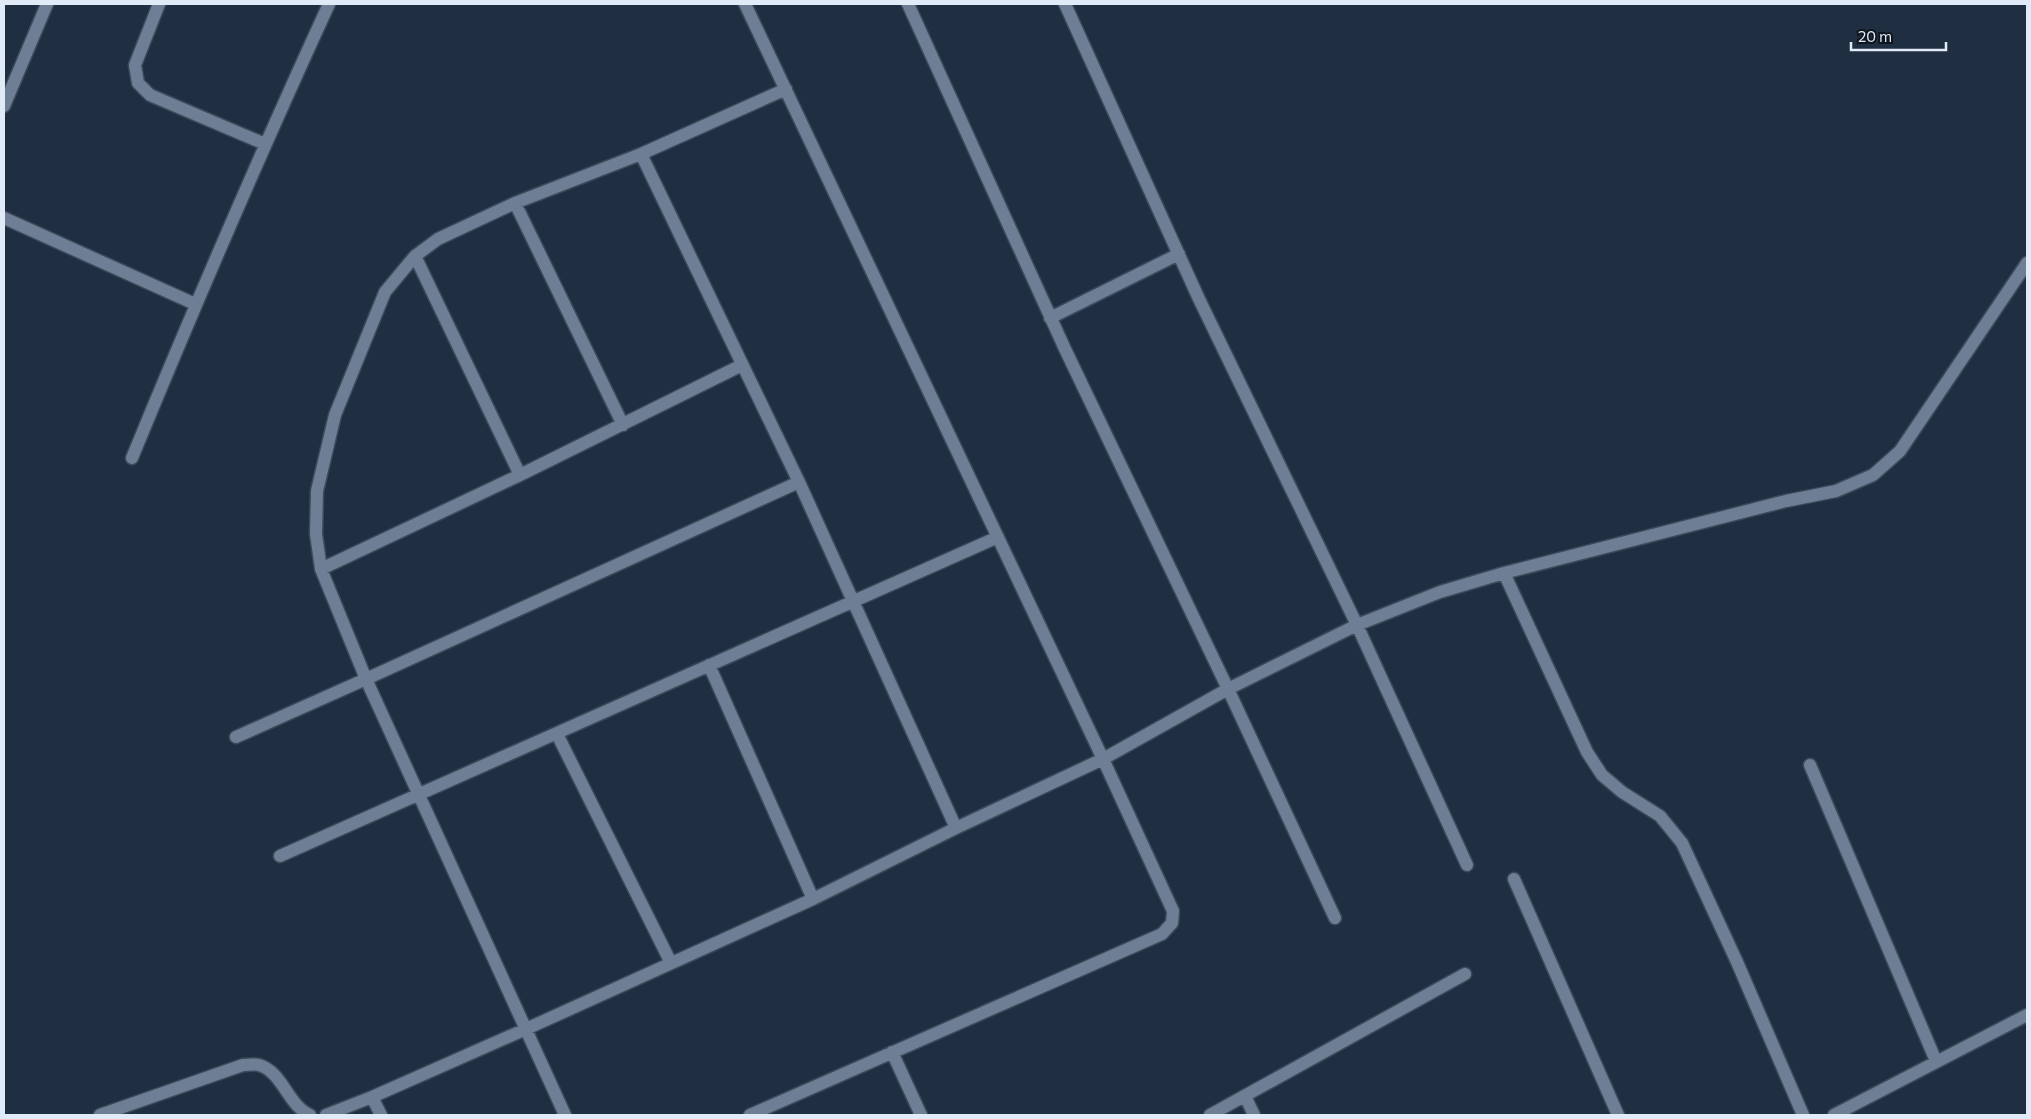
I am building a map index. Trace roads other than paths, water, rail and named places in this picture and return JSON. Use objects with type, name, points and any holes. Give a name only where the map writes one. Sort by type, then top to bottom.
[{"type":"street","points":[[4,106],[47,4]]},
{"type":"street","points":[[159,4],[135,65],[138,83],[150,95],[264,144]]},
{"type":"street","points":[[132,458],[195,304],[264,144],[329,4]]},
{"type":"street","points":[[745,4],[1103,759],[1173,911],[1172,923],[1162,934],[750,1115]]},
{"type":"street","points":[[908,4],[1050,318],[1228,689],[1335,918]]},
{"type":"street","points":[[1065,4],[1203,308],[1357,625],[1467,865]]},
{"type":"street","points":[[565,1115],[366,679],[322,569],[316,534],[317,491],[335,416],[385,292],[415,256],[438,239],[515,203],[641,154],[786,90]]},
{"type":"street","points":[[641,154],[799,482],[956,828]]},
{"type":"street","points":[[515,203],[623,425]]},
{"type":"street","points":[[4,218],[195,304]]},
{"type":"street","points":[[1050,318],[1179,254]]},
{"type":"street","points":[[415,256],[520,475]]},
{"type":"street","points":[[326,1115],[372,1097],[526,1029],[813,899],[956,828],[1103,759],[1228,689],[1357,625],[1440,592],[1504,573],[1786,501],[1836,491],[1873,475],[1900,450],[2027,263]]},
{"type":"street","points":[[322,569],[623,425],[742,365]]},
{"type":"street","points":[[236,737],[799,482]]},
{"type":"street","points":[[280,856],[998,538]]},
{"type":"street","points":[[1504,573],[1587,752],[1602,774],[1622,792],[1660,816],[1682,843],[1737,962],[1803,1115]]},
{"type":"street","points":[[709,665],[813,899]]},
{"type":"street","points":[[557,734],[671,963]]},
{"type":"street","points":[[1810,765],[1936,1061]]},
{"type":"street","points":[[1514,879],[1618,1115]]},
{"type":"street","points":[[1210,1115],[1465,974]]},
{"type":"street","points":[[1834,1115],[2027,1015]]},
{"type":"street","points":[[892,1052],[921,1115]]},
{"type":"street","points":[[100,1115],[243,1065],[260,1065],[274,1075],[302,1112],[310,1115]]},
{"type":"street","points":[[1245,1096],[1254,1115]]},
{"type":"street","points":[[372,1097],[381,1115]]}]
